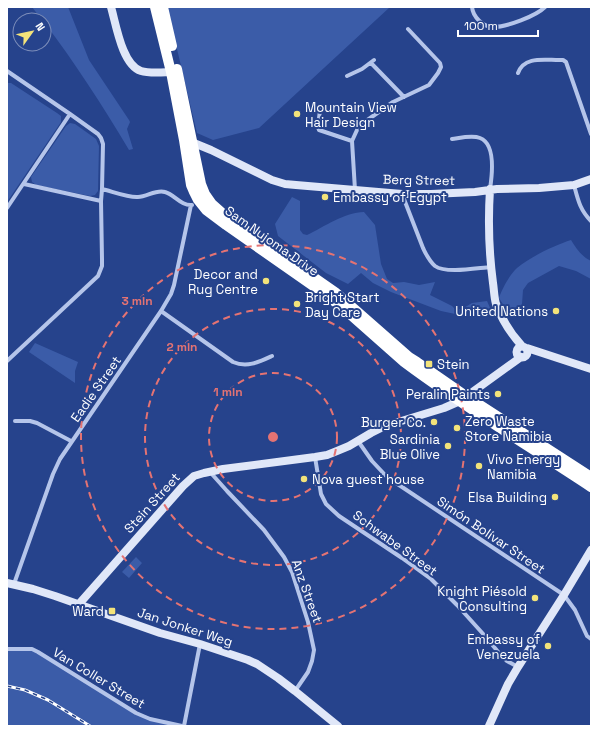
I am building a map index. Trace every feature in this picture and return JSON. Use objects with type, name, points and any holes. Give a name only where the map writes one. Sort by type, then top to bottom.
[{"type":"highway","name":"Sam Nujoma Drive","points":[[155,7],[174,72]]},
{"type":"highway","name":"Sam Nujoma Drive","points":[[163,7],[174,72],[189,141],[191,185],[198,200],[206,210],[337,304],[404,362],[591,477]]},
{"type":"highway","name":"Sam Nujoma Drive","points":[[463,399],[591,487]]},
{"type":"street","points":[[112,7],[124,52],[133,66],[141,71],[174,72]]},
{"type":"street","points":[[472,7],[476,16],[482,23],[493,27],[511,24],[529,18],[541,12],[545,7]]},
{"type":"street","points":[[355,190],[352,141],[356,130],[383,109],[429,85],[438,73],[441,66],[440,63],[408,29]]},
{"type":"street","points":[[518,73],[522,66],[534,60],[563,60],[566,62],[591,134]]},
{"type":"street","points":[[347,76],[362,69],[372,61],[404,97]]},
{"type":"street","points":[[7,73],[95,131],[101,138],[103,144],[101,201],[102,260],[98,276],[7,361]]},
{"type":"street","points":[[320,110],[319,130],[352,141]]},
{"type":"street","points":[[7,208],[70,114]]},
{"type":"street","points":[[452,139],[479,137],[487,144],[490,151],[492,159],[489,209],[491,267],[496,304],[513,337],[522,351],[541,353],[591,369]]},
{"type":"street","name":"Berg Street","points":[[189,141],[276,181],[296,185],[402,194],[539,188],[574,185],[591,179]]},
{"type":"street","points":[[24,184],[101,201]]},
{"type":"street","points":[[574,185],[582,210],[591,221]]},
{"type":"street","points":[[102,189],[138,197],[164,192],[170,194],[183,204],[198,200]]},
{"type":"street","points":[[402,194],[423,248],[434,265],[447,270],[491,267]]},
{"type":"street","name":"Eadie Street","points":[[11,584],[55,468],[71,441],[161,311],[171,294],[198,200]]},
{"type":"street","points":[[161,311],[233,362],[241,365],[252,364],[272,356]]},
{"type":"street","name":"Stein Street","points":[[79,604],[190,478],[223,469],[314,457],[337,451],[385,426],[444,408],[463,399],[509,366],[522,351]]},
{"type":"street","points":[[15,421],[30,421],[37,423],[71,441]]},
{"type":"street","name":"Simón Bolívar Street","points":[[357,441],[372,461],[387,477],[564,595]]},
{"type":"street","name":"Schwabe Street","points":[[314,457],[322,494],[326,504],[339,516],[412,565],[431,580],[457,605],[499,653],[507,661],[518,667]]},
{"type":"street","name":"Anz Street","points":[[210,472],[264,530],[284,557],[292,572],[308,622],[314,650],[308,672],[295,691]]},
{"type":"street","points":[[489,726],[508,684],[591,550]]},
{"type":"street","name":"Jan Jonker Weg","points":[[11,584],[33,589],[160,633],[200,644],[248,660],[257,664],[295,691],[338,726]]},
{"type":"street","points":[[564,595],[583,625],[587,636],[591,639]]},
{"type":"street","points":[[183,726],[200,644]]},
{"type":"street","name":"Van Coller Street","points":[[7,649],[32,650],[38,652],[136,713],[150,720],[183,726]]},
{"type":"shaded area","points":[[32,7],[68,7],[89,60],[130,122],[127,129],[133,149],[129,150],[78,69],[52,33],[52,12],[36,12]]},
{"type":"shaded area","points":[[167,7],[390,7],[259,128],[213,140],[197,133]]},
{"type":"shaded area","points":[[7,83],[11,83],[57,113],[61,116],[61,122],[7,202]]},
{"type":"shaded area","points":[[70,123],[75,124],[96,139],[99,146],[98,191],[95,195],[90,196],[36,185],[32,182],[31,177],[66,126]]},
{"type":"shaded area","points":[[292,197],[300,201],[300,230],[303,234],[307,235],[349,214],[364,212],[375,225],[381,264],[387,279],[393,283],[404,282],[419,285],[435,282],[430,295],[455,309],[462,309],[472,303],[487,301],[491,310],[474,318],[441,311],[391,292],[373,283],[361,273],[348,284],[326,273],[278,236],[275,224]]},
{"type":"shaded area","points":[[571,240],[582,255],[591,261],[591,279],[576,271],[559,266],[528,283],[523,290],[522,304],[519,307],[510,311],[506,309],[499,298],[506,282],[514,271],[522,264],[550,248]]},
{"type":"shaded area","points":[[35,343],[78,362],[75,371],[75,383],[29,352]]},
{"type":"shaded area","points":[[136,557],[142,563],[129,578],[122,572]]},
{"type":"shaded area","points":[[7,649],[32,649],[136,713],[182,726],[7,726]]},
{"type":"railway","points":[[7,686],[25,690],[48,700],[90,726]]},
{"type":"place","name":"Mountain View Hair Design","points":[[297,114]]},
{"type":"place","name":"Embassy of Egypt","points":[[325,197]]},
{"type":"place","name":"Decor and Rug Centre","points":[[266,281]]},
{"type":"place","name":"Bright Start Day Care","points":[[297,304]]},
{"type":"place","name":"United Nations","points":[[556,311]]},
{"type":"place","name":"Stein","points":[[429,364]]},
{"type":"place","name":"Peralin Paints","points":[[498,394]]},
{"type":"place","name":"Burger Co.","points":[[434,422]]},
{"type":"place","name":"Zero Waste Store Namibia","points":[[457,428]]},
{"type":"place","name":"Sardinia Blue Olive","points":[[448,446]]},
{"type":"place","name":"Vivo Energy Namibia","points":[[479,466]]},
{"type":"place","name":"Nova guest house","points":[[304,479]]},
{"type":"place","name":"Elsa Building","points":[[555,497]]},
{"type":"place","name":"Knight Piésold Consulting","points":[[535,598]]},
{"type":"place","name":"Ward","points":[[112,611]]},
{"type":"place","name":"Embassy of Venezuela","points":[[548,646]]}]
